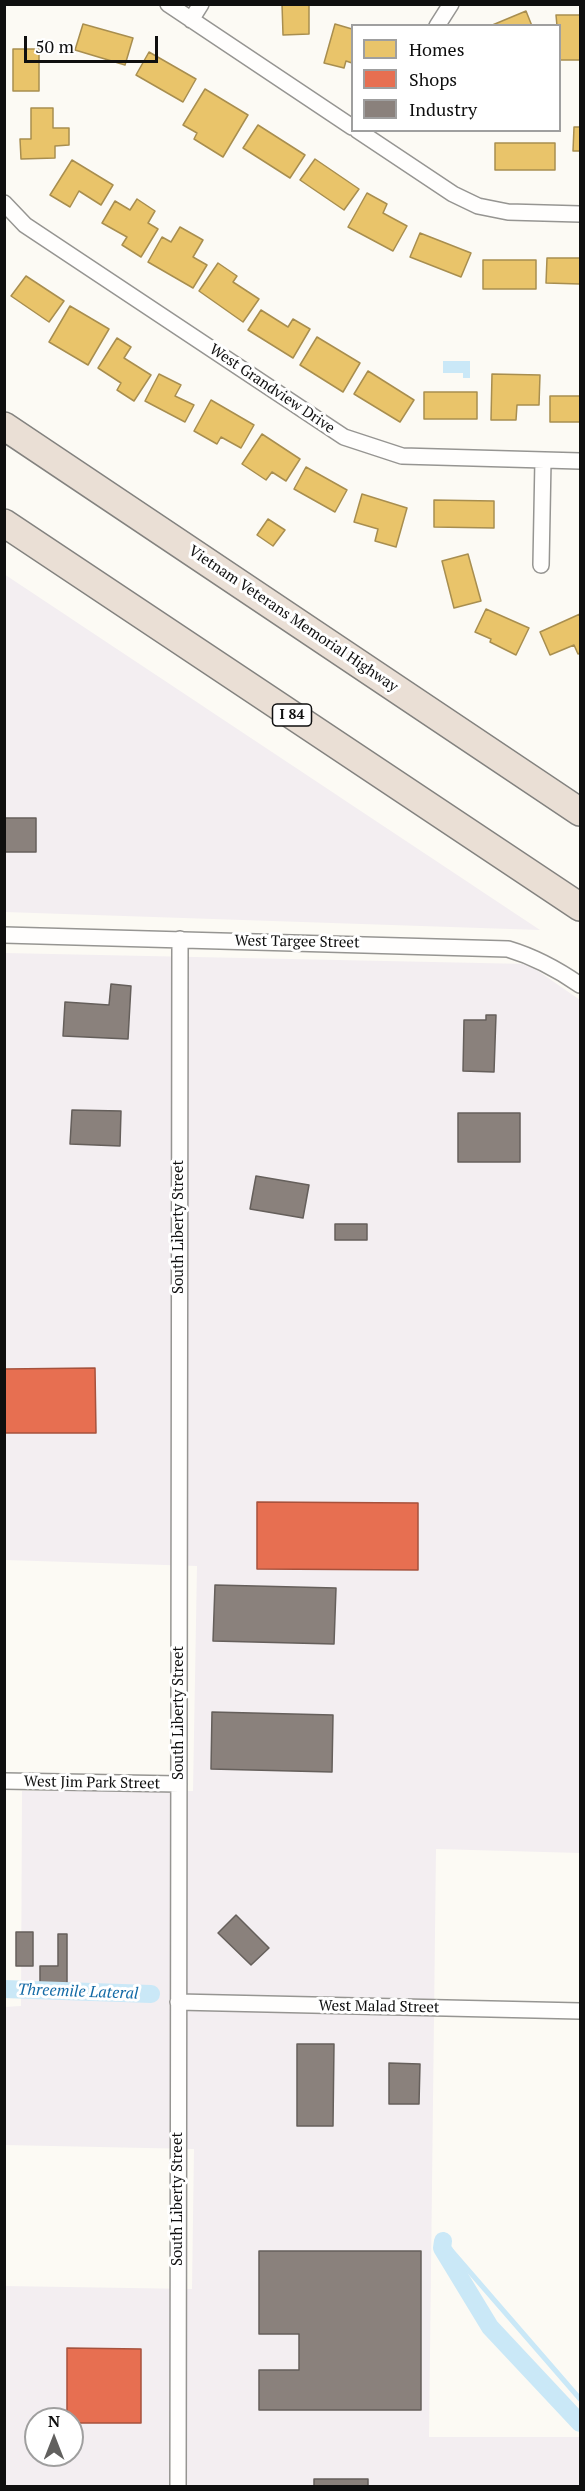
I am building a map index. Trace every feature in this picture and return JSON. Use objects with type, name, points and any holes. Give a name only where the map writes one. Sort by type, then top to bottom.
[{"type":"highway","name":"Vietnam Veterans Memorial Highway","points":[[4,426],[580,812]]},
{"type":"highway","name":"I 84","points":[[4,523],[580,907]]},
{"type":"street","points":[[168,4],[351,124]]},
{"type":"street","points":[[191,20],[201,4]]},
{"type":"street","points":[[438,24],[451,4]]},
{"type":"street","points":[[362,132],[453,194],[478,206],[508,212],[580,214]]},
{"type":"street","name":"West Grandview Drive","points":[[4,203],[25,225],[344,438],[402,456],[580,461]]},
{"type":"street","points":[[541,565],[543,460]]},
{"type":"street","name":"West Targee Street","points":[[4,935],[508,949],[553,966],[580,985]]},
{"type":"street","name":"South Liberty Street","points":[[178,2487],[180,939]]},
{"type":"street","name":"West Jim Park Street","points":[[4,1781],[178,1784]]},
{"type":"street","name":"West Malad Street","points":[[178,2002],[580,2011]]},
{"type":"shaded area","points":[[4,574],[540,930],[5,912]]},
{"type":"shaded area","points":[[5,953],[528,964],[580,1000],[580,1853],[436,1849],[429,2437],[580,2437],[580,2486],[5,2486],[5,2286],[192,2289],[194,2149],[5,2145],[4,2007],[21,2006],[22,1791],[193,1791],[197,1566],[5,1560]]},
{"type":"water","points":[[443,361],[470,361],[470,378],[463,378],[463,373],[443,373]]},
{"type":"building: Homes","points":[[282,4],[309,4],[309,34],[283,35]]},
{"type":"building: Homes","points":[[526,11],[531,24],[495,24]]},
{"type":"building: Homes","points":[[556,15],[580,15],[580,60],[561,60],[561,24],[557,24]]},
{"type":"building: Homes","points":[[83,24],[133,38],[125,65],[75,50]]},
{"type":"building: Homes","points":[[335,24],[351,29],[351,63],[346,61],[344,68],[324,63]]},
{"type":"building: Homes","points":[[13,49],[39,49],[39,91],[13,91]]},
{"type":"building: Homes","points":[[149,52],[196,79],[183,102],[136,75]]},
{"type":"building: Homes","points":[[205,89],[248,115],[223,157],[194,139],[197,133],[183,125]]},
{"type":"building: Homes","points":[[31,108],[53,108],[53,128],[69,128],[69,145],[55,146],[55,158],[21,159],[20,139],[31,139]]},
{"type":"building: Homes","points":[[258,125],[305,155],[290,178],[243,148]]},
{"type":"building: Homes","points":[[574,127],[580,127],[580,151],[573,151]]},
{"type":"building: Homes","points":[[495,143],[555,143],[555,170],[495,170]]},
{"type":"building: Homes","points":[[315,159],[359,189],[344,210],[300,180]]},
{"type":"building: Homes","points":[[72,160],[113,185],[101,205],[79,191],[70,207],[50,195]]},
{"type":"building: Homes","points":[[367,193],[387,204],[383,213],[407,226],[393,251],[348,227]]},
{"type":"building: Homes","points":[[137,199],[155,211],[148,223],[158,229],[141,257],[122,245],[127,237],[102,223],[115,201],[130,210]]},
{"type":"building: Homes","points":[[180,227],[203,240],[193,257],[207,265],[193,288],[148,262],[162,237],[171,242]]},
{"type":"building: Homes","points":[[420,233],[471,253],[461,277],[410,257]]},
{"type":"building: Homes","points":[[547,258],[580,258],[580,284],[546,283]]},
{"type":"building: Homes","points":[[483,260],[536,260],[536,289],[483,289]]},
{"type":"building: Homes","points":[[218,263],[237,276],[233,282],[259,299],[243,322],[199,291]]},
{"type":"building: Homes","points":[[26,276],[64,301],[49,322],[11,296]]},
{"type":"building: Homes","points":[[70,306],[109,329],[88,365],[49,342]]},
{"type":"building: Homes","points":[[261,310],[288,327],[293,319],[310,329],[293,358],[248,330]]},
{"type":"building: Homes","points":[[317,337],[360,363],[343,392],[300,365]]},
{"type":"building: Homes","points":[[117,338],[131,347],[124,358],[151,375],[134,401],[117,390],[121,383],[98,368]]},
{"type":"building: Homes","points":[[368,371],[414,400],[400,422],[354,394]]},
{"type":"building: Homes","points":[[159,374],[181,385],[175,396],[194,405],[185,422],[145,401]]},
{"type":"building: Homes","points":[[492,374],[540,375],[539,405],[517,405],[516,420],[491,420]]},
{"type":"building: Homes","points":[[424,392],[477,392],[477,419],[424,419]]},
{"type":"building: Homes","points":[[550,396],[580,396],[580,422],[550,422]]},
{"type":"building: Homes","points":[[211,400],[254,425],[241,448],[221,437],[217,444],[194,431]]},
{"type":"building: Homes","points":[[262,434],[300,459],[286,481],[272,472],[266,480],[242,464]]},
{"type":"building: Homes","points":[[306,467],[347,490],[335,512],[294,489]]},
{"type":"building: Homes","points":[[362,494],[407,508],[396,547],[375,541],[378,529],[354,522]]},
{"type":"building: Homes","points":[[434,500],[494,501],[494,528],[434,527]]},
{"type":"building: Homes","points":[[268,519],[285,530],[273,546],[257,535]]},
{"type":"building: Homes","points":[[468,554],[481,601],[454,608],[442,561]]},
{"type":"building: Homes","points":[[486,609],[529,628],[516,655],[475,632]]},
{"type":"building: Homes","points":[[580,614],[580,653],[578,654],[574,645],[550,655],[540,632]]},
{"type":"building: Shops","points":[[95,1368],[96,1433],[4,1433],[4,1369]]},
{"type":"building: Shops","points":[[257,1502],[418,1503],[418,1570],[257,1569]]},
{"type":"building: Shops","points":[[67,2348],[141,2349],[141,2423],[84,2423],[84,2407],[67,2407]]},
{"type":"building: Industry","points":[[4,818],[36,818],[36,852],[4,852]]},
{"type":"building: Industry","points":[[111,984],[131,986],[128,1039],[63,1036],[65,1002],[109,1005]]},
{"type":"building: Industry","points":[[486,1015],[496,1015],[494,1072],[463,1071],[464,1020],[486,1020]]},
{"type":"building: Industry","points":[[72,1110],[121,1111],[120,1146],[70,1144]]},
{"type":"building: Industry","points":[[458,1113],[520,1113],[520,1162],[458,1162]]},
{"type":"building: Industry","points":[[256,1176],[309,1185],[303,1218],[250,1209]]},
{"type":"building: Industry","points":[[335,1224],[367,1224],[367,1240],[335,1240]]},
{"type":"building: Industry","points":[[215,1585],[336,1588],[334,1644],[213,1641]]},
{"type":"building: Industry","points":[[212,1712],[333,1715],[332,1772],[211,1769]]},
{"type":"building: Industry","points":[[236,1915],[269,1948],[251,1965],[218,1933]]},
{"type":"building: Industry","points":[[16,1932],[33,1932],[33,1966],[16,1966]]},
{"type":"building: Industry","points":[[58,1934],[67,1934],[67,1987],[40,1984],[40,1966],[58,1966]]},
{"type":"building: Industry","points":[[297,2044],[334,2044],[333,2126],[297,2126]]},
{"type":"building: Industry","points":[[389,2063],[420,2064],[419,2104],[389,2104]]},
{"type":"building: Industry","points":[[259,2251],[421,2251],[421,2410],[259,2410],[259,2370],[299,2370],[299,2334],[259,2334]]},
{"type":"building: Industry","points":[[314,2479],[368,2479],[368,2486],[314,2486]]},
{"type":"waterway","name":"Threemile Lateral","points":[[4,1989],[151,1994]]},
{"type":"waterway","points":[[443,2241],[580,2399]]},
{"type":"waterway","name":"Threemile Lateral","points":[[443,2241],[442,2248],[490,2327],[580,2423]]}]
